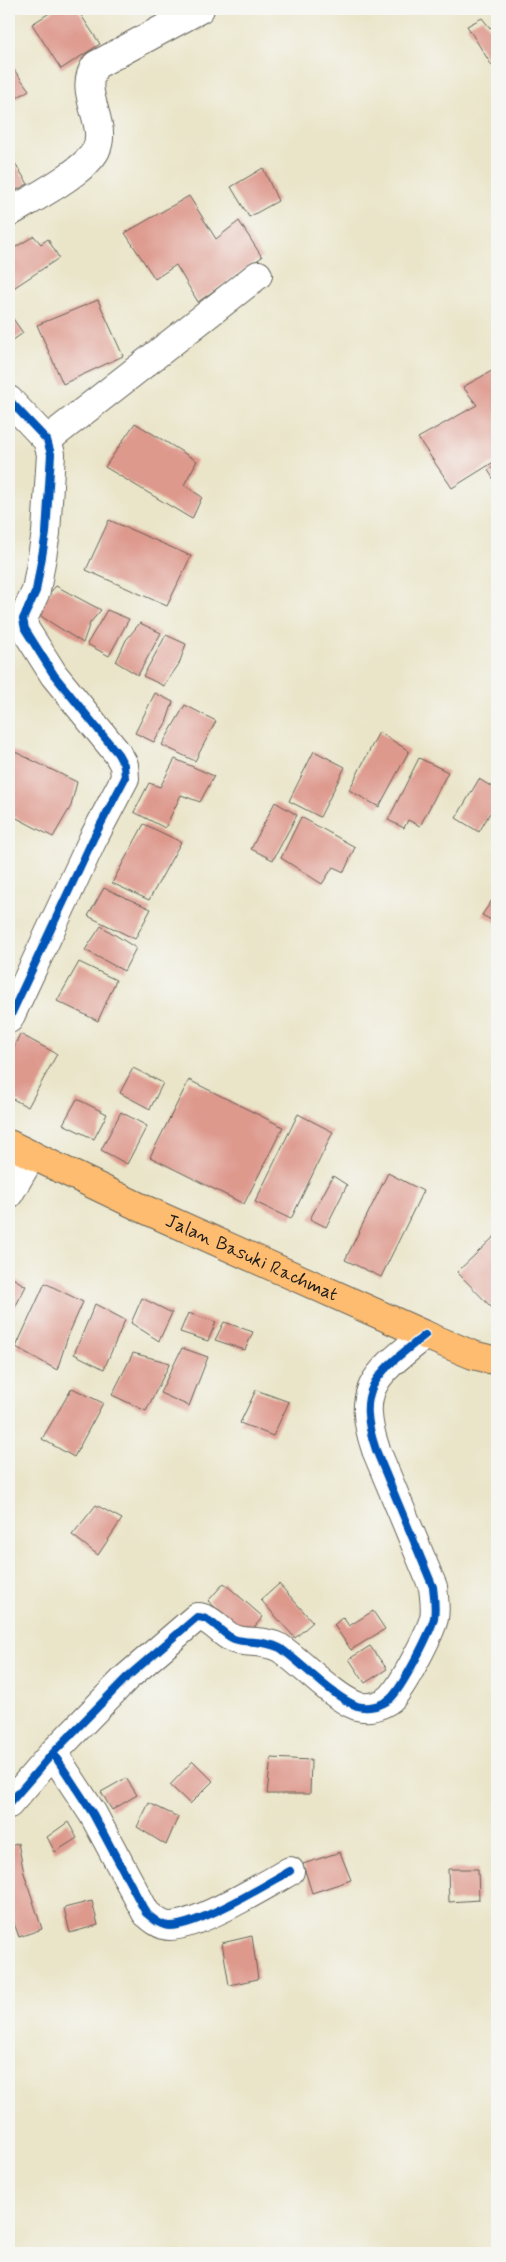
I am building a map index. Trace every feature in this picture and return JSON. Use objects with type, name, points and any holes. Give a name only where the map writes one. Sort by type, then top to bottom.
[{"type":"highway","name":"Jalan Basuki Rachmat","points":[[20,1150],[144,1209],[425,1335],[473,1355],[497,1361]]},
{"type":"street","points":[[9,213],[85,163],[96,150],[98,134],[89,88],[90,76],[96,65],[200,9]]},
{"type":"street","points":[[48,440],[258,275]]},
{"type":"street","points":[[9,400],[48,440],[51,468],[46,532],[36,591],[23,619],[25,630],[54,675],[118,754],[126,771],[125,778],[93,839],[9,1019]]},
{"type":"street","points":[[9,1194],[20,1150]]},
{"type":"street","points":[[9,1804],[53,1753],[126,1678],[197,1617],[206,1619],[233,1638],[269,1642],[280,1648],[345,1700],[358,1706],[374,1706],[390,1699],[400,1686],[424,1641],[434,1618],[435,1603],[433,1587],[376,1450],[368,1427],[366,1408],[373,1384],[381,1372],[425,1335]]},
{"type":"street","points":[[53,1753],[92,1814],[146,1913],[156,1922],[169,1926],[185,1924],[240,1899],[290,1871]]},
{"type":"building","points":[[56,9],[77,9],[100,44],[61,69],[32,24]]},
{"type":"building","points":[[482,18],[490,28],[497,23],[497,63],[492,66],[467,26]]},
{"type":"building","points":[[9,63],[29,90],[9,103]]},
{"type":"building","points":[[9,154],[28,184],[9,194]]},
{"type":"building","points":[[263,168],[278,201],[249,217],[231,187]]},
{"type":"building","points":[[189,196],[216,239],[239,221],[262,257],[198,302],[176,265],[155,279],[125,233]]},
{"type":"building","points":[[34,236],[41,244],[48,239],[59,258],[9,291],[9,251]]},
{"type":"building","points":[[98,300],[123,356],[63,384],[37,325]]},
{"type":"building","points":[[9,313],[23,333],[9,343]]},
{"type":"building","points":[[497,368],[497,460],[452,488],[418,438],[477,405],[463,387]]},
{"type":"building","points":[[135,423],[197,461],[184,485],[202,497],[192,519],[105,467]]},
{"type":"building","points":[[497,465],[497,485],[488,470]]},
{"type":"building","points":[[109,520],[191,556],[167,606],[86,570]]},
{"type":"building","points":[[56,586],[101,610],[90,623],[83,643],[39,615],[45,598]]},
{"type":"building","points":[[107,610],[129,619],[109,656],[87,644]]},
{"type":"building","points":[[140,623],[161,633],[138,675],[116,662],[126,640]]},
{"type":"building","points":[[166,635],[186,644],[179,664],[164,686],[143,676]]},
{"type":"building","points":[[155,693],[173,702],[166,723],[154,742],[135,733]]},
{"type":"building","points":[[185,705],[216,721],[195,761],[162,745]]},
{"type":"building","points":[[379,732],[409,751],[379,807],[349,790]]},
{"type":"building","points":[[9,749],[77,782],[71,806],[53,837],[9,814]]},
{"type":"building","points":[[314,751],[345,767],[320,817],[289,801]]},
{"type":"building","points":[[419,758],[448,772],[420,826],[408,820],[404,828],[388,820]]},
{"type":"building","points":[[175,759],[214,776],[200,802],[181,795],[165,828],[134,812],[149,783],[160,787]]},
{"type":"building","points":[[479,779],[497,790],[497,801],[479,832],[456,818]]},
{"type":"building","points":[[275,802],[297,815],[273,860],[251,849]]},
{"type":"building","points":[[301,817],[355,847],[344,872],[333,867],[322,884],[281,858]]},
{"type":"building","points":[[144,824],[181,842],[149,900],[112,883]]},
{"type":"building","points":[[104,888],[151,909],[135,939],[88,916]]},
{"type":"building","points":[[497,893],[497,923],[482,915]]},
{"type":"building","points":[[101,926],[136,948],[124,971],[85,950]]},
{"type":"building","points":[[79,962],[116,980],[98,1021],[57,1001]]},
{"type":"building","points":[[20,1034],[57,1054],[28,1107],[9,1097],[9,1057]]},
{"type":"building","points":[[133,1068],[163,1083],[150,1109],[120,1093]]},
{"type":"building","points":[[189,1080],[283,1127],[244,1204],[150,1157]]},
{"type":"building","points":[[77,1099],[107,1114],[94,1139],[63,1124]]},
{"type":"building","points":[[121,1112],[147,1126],[127,1164],[101,1150]]},
{"type":"building","points":[[298,1114],[333,1132],[291,1219],[255,1202]]},
{"type":"building","points":[[388,1173],[423,1191],[381,1277],[345,1260]]},
{"type":"building","points":[[333,1176],[347,1185],[326,1227],[310,1219]]},
{"type":"building","points":[[497,1234],[497,1310],[495,1311],[457,1272]]},
{"type":"building","points":[[9,1276],[26,1286],[9,1319]]},
{"type":"building","points":[[45,1283],[83,1302],[68,1336],[57,1370],[16,1347]]},
{"type":"building","points":[[142,1298],[172,1313],[159,1341],[131,1323]]},
{"type":"building","points":[[95,1304],[125,1320],[104,1369],[74,1354]]},
{"type":"building","points":[[188,1313],[216,1322],[208,1341],[180,1332]]},
{"type":"building","points":[[224,1322],[253,1332],[245,1350],[215,1340]]},
{"type":"building","points":[[182,1348],[208,1357],[189,1406],[160,1393]]},
{"type":"building","points":[[133,1353],[170,1363],[146,1411],[112,1395]]},
{"type":"building","points":[[72,1388],[103,1403],[74,1457],[42,1439]]},
{"type":"building","points":[[256,1390],[289,1402],[273,1436],[240,1423]]},
{"type":"building","points":[[96,1505],[122,1519],[98,1555],[72,1535]]},
{"type":"building","points":[[224,1583],[263,1617],[247,1635],[208,1601]]},
{"type":"building","points":[[279,1584],[313,1622],[295,1638],[261,1600]]},
{"type":"building","points":[[373,1611],[385,1629],[351,1650],[334,1625],[343,1617],[349,1626]]},
{"type":"building","points":[[370,1646],[387,1669],[365,1683],[349,1659]]},
{"type":"building","points":[[271,1758],[311,1760],[310,1794],[267,1794]]},
{"type":"building","points":[[193,1761],[213,1781],[190,1804],[170,1785]]},
{"type":"building","points":[[126,1778],[137,1795],[112,1810],[101,1792]]},
{"type":"building","points":[[149,1803],[178,1817],[166,1845],[137,1827]]},
{"type":"building","points":[[68,1822],[77,1838],[55,1852],[47,1837]]},
{"type":"building","points":[[18,1843],[24,1873],[42,1929],[19,1937],[9,1909],[9,1847]]},
{"type":"building","points":[[340,1852],[351,1880],[312,1893],[303,1864]]},
{"type":"building","points":[[448,1869],[478,1869],[479,1900],[449,1902]]},
{"type":"building","points":[[92,1901],[98,1925],[70,1933],[64,1908]]},
{"type":"building","points":[[252,1936],[258,1979],[229,1985],[222,1943]]},
{"type":"cycle path","points":[[9,400],[47,440],[51,454],[46,533],[36,591],[23,619],[25,629],[54,675],[118,754],[124,765],[125,778],[93,839],[9,1019]]},
{"type":"cycle path","points":[[9,1804],[53,1753],[126,1678],[197,1617],[207,1620],[234,1639],[273,1645],[280,1648],[328,1688],[357,1706],[374,1706],[390,1699],[408,1673],[427,1636],[434,1618],[435,1602],[433,1587],[376,1450],[370,1428],[369,1396],[383,1371],[425,1335]]},
{"type":"cycle path","points":[[53,1753],[93,1814],[146,1913],[160,1923],[170,1926],[197,1920],[231,1904],[290,1871]]}]
